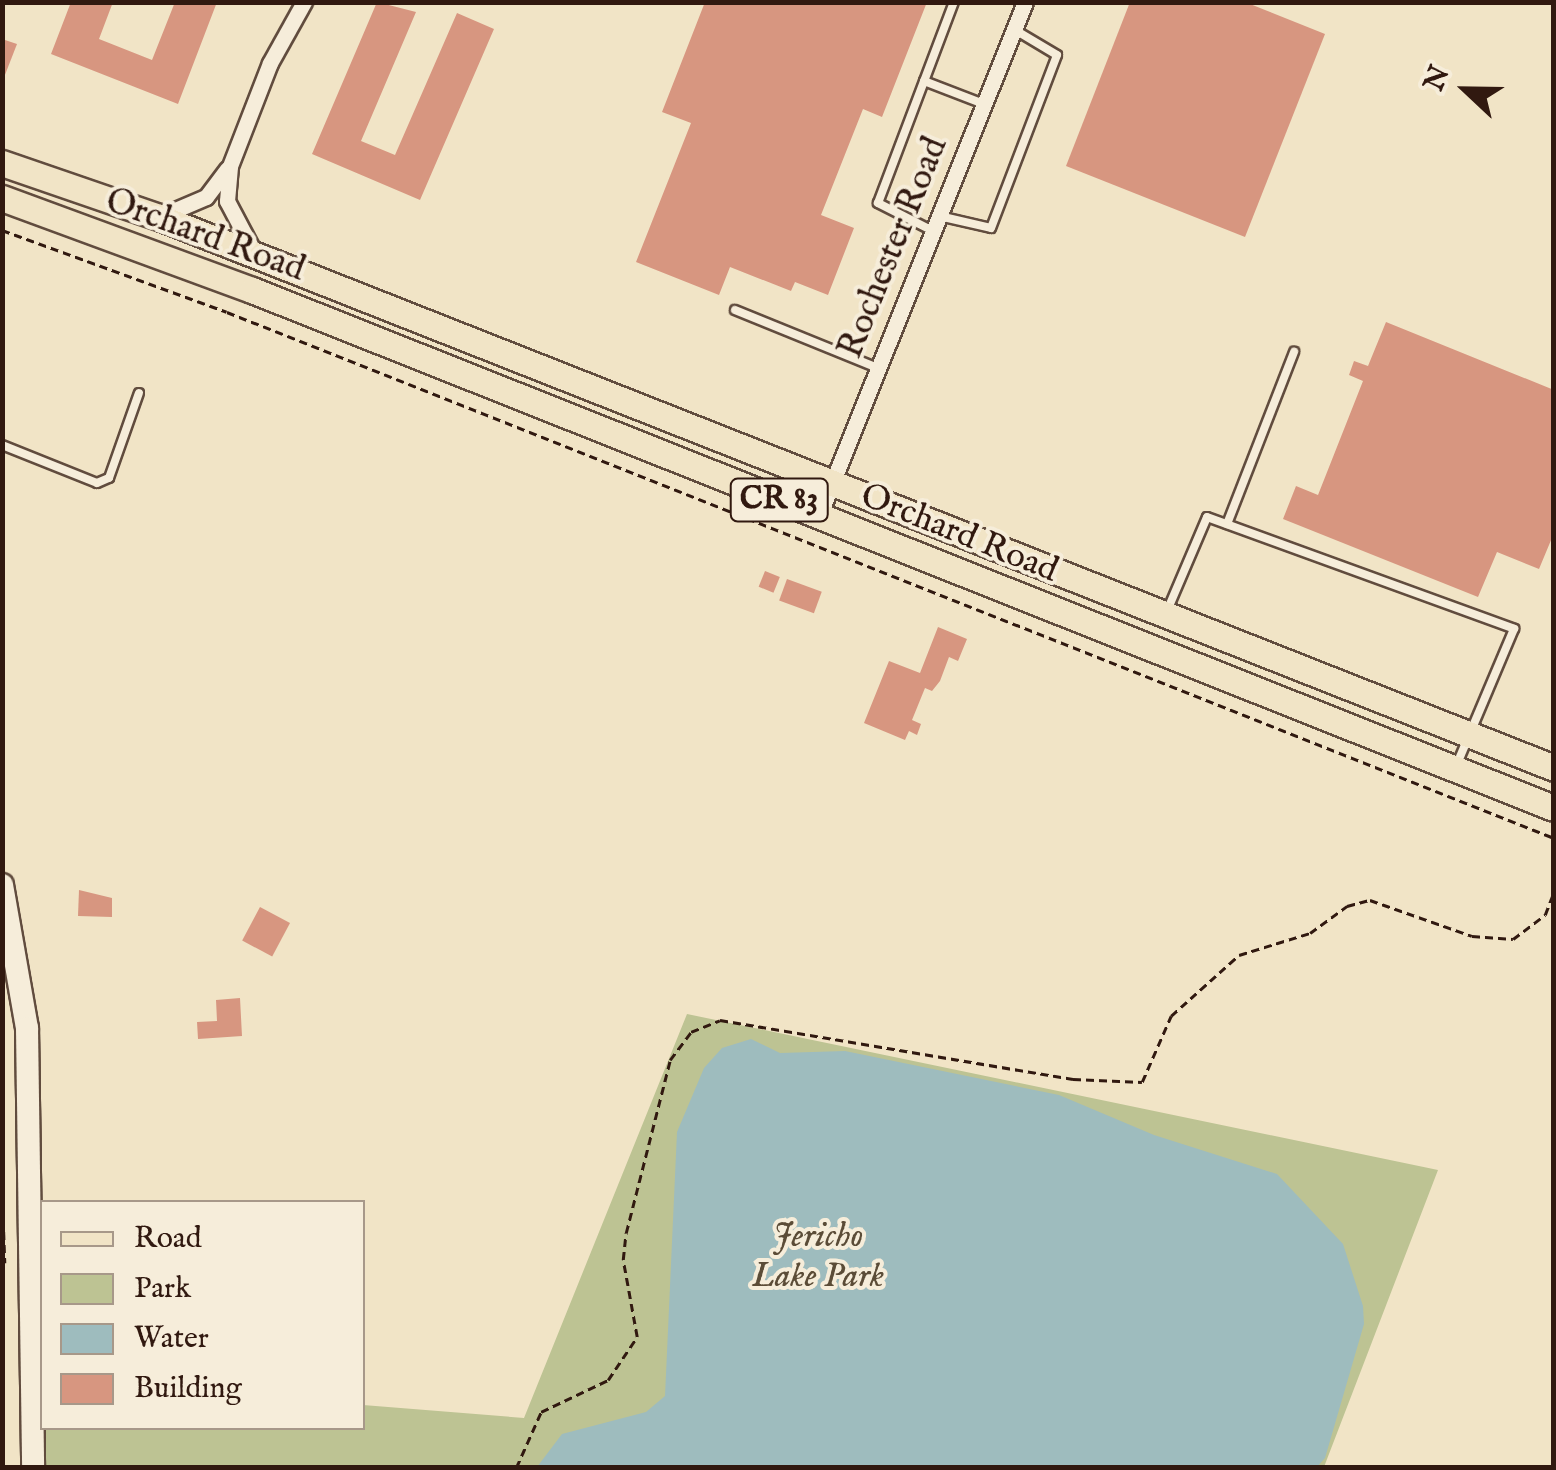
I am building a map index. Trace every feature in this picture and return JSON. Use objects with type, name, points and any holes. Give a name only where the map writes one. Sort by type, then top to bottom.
[{"type":"main road","name":"Orchard Road","points":[[2,163],[159,216],[1554,768]]},
{"type":"main road","name":"Orchard Road","points":[[2,198],[252,290],[1554,808]]},
{"type":"main road","points":[[2,884],[28,1028],[33,1468]]},
{"type":"street","points":[[159,216],[206,197],[230,166],[270,63],[304,2]]},
{"type":"street","name":"Rochester Road","points":[[819,516],[1025,2]]},
{"type":"street","points":[[230,166],[228,201],[255,254]]},
{"type":"lane","points":[[954,2],[878,202],[936,224],[991,228],[1058,55],[1014,30]]},
{"type":"lane","points":[[924,81],[984,104]]},
{"type":"lane","points":[[735,310],[878,368]]},
{"type":"lane","points":[[1227,524],[1294,352]]},
{"type":"lane","points":[[2,445],[97,483],[109,478],[139,393]]},
{"type":"lane","points":[[1166,613],[1206,517],[1514,629],[1455,768]]},
{"type":"path","points":[[2,230],[227,312],[1554,838]]},
{"type":"path","points":[[516,1468],[541,1412],[608,1380],[637,1337],[623,1260],[626,1233],[670,1060],[691,1032],[720,1020],[1072,1079],[1142,1082],[1171,1016],[1239,954],[1310,934],[1348,906],[1370,900],[1472,936],[1513,939],[1545,915],[1554,892]]},
{"type":"path","points":[[2,1180],[5,1263]]},
{"type":"green space","name":"Jericho Lake Park","points":[[687,1014],[1438,1170],[1324,1467],[33,1467],[42,1430],[365,1430],[365,1405],[524,1418]]},
{"type":"water","name":"Jericho Lake Park","points":[[751,1039],[780,1053],[845,1051],[1059,1095],[1154,1135],[1277,1174],[1343,1244],[1363,1306],[1364,1324],[1325,1458],[1316,1468],[537,1467],[562,1434],[646,1412],[665,1396],[677,1132],[704,1068],[722,1048]]},
{"type":"building","points":[[71,2],[113,2],[99,39],[152,60],[175,2],[217,2],[178,104],[51,54]]},
{"type":"building","points":[[377,2],[416,12],[361,141],[395,155],[457,13],[494,29],[420,200],[312,154]]},
{"type":"building","points":[[705,2],[927,2],[882,117],[863,109],[821,215],[854,228],[828,295],[795,282],[791,291],[730,267],[719,295],[636,262],[691,123],[662,112]]},
{"type":"building","points":[[1130,2],[1245,2],[1325,34],[1245,237],[1066,166]]},
{"type":"building","points":[[2,39],[17,44],[3,80],[2,80]]},
{"type":"building","points":[[1386,322],[1554,390],[1554,533],[1539,569],[1497,552],[1478,597],[1283,519],[1296,486],[1318,495],[1363,381],[1349,375],[1354,361],[1368,366]]},
{"type":"building","points":[[765,571],[780,577],[773,593],[759,587]]},
{"type":"building","points":[[787,579],[822,592],[814,613],[779,601]]},
{"type":"building","points":[[938,627],[967,639],[958,661],[949,657],[940,681],[932,691],[925,688],[912,720],[921,724],[917,735],[909,731],[905,740],[864,723],[889,661],[920,673]]},
{"type":"building","points":[[79,890],[112,898],[112,917],[78,916]]},
{"type":"building","points":[[260,907],[290,923],[272,957],[242,941]]},
{"type":"building","points":[[240,998],[242,1036],[198,1039],[197,1022],[217,1021],[216,1000]]}]
